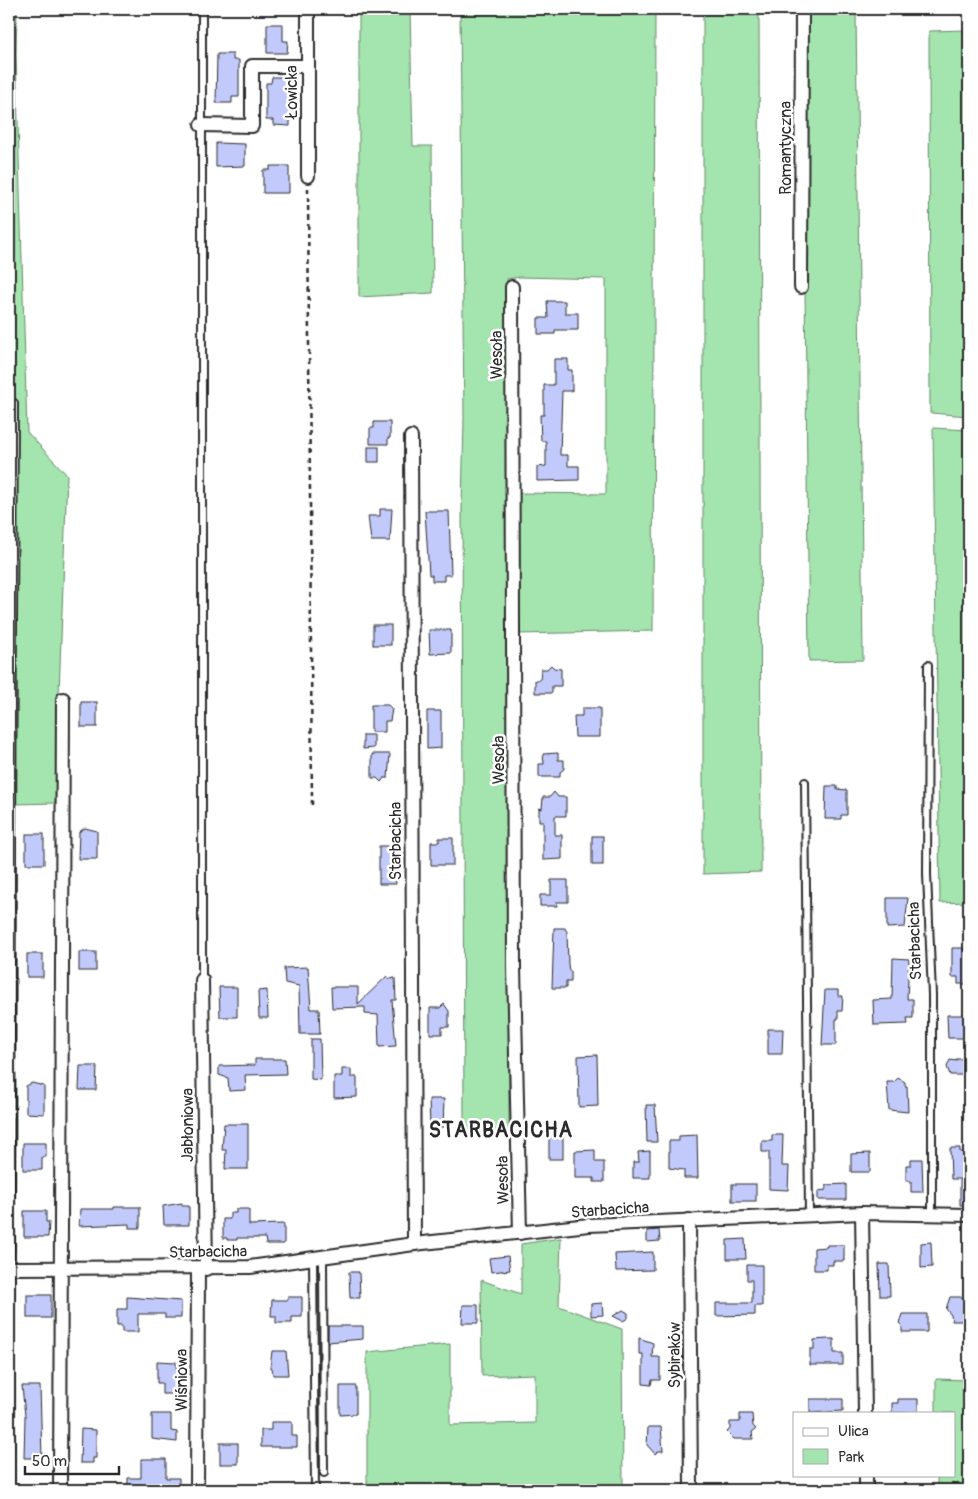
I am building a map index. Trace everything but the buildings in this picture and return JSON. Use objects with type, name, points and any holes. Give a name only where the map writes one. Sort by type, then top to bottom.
[{"type":"street","name":"Łowicka","points":[[308,9],[308,176]]},
{"type":"street","name":"Romantyczna","points":[[802,9],[802,287]]},
{"type":"street","points":[[201,125],[252,126],[252,66],[308,66]]},
{"type":"street","name":"Wesoła","points":[[512,286],[514,967],[520,1233]]},
{"type":"street","name":"Starbacicha","points":[[410,437],[414,1244]]},
{"type":"street","points":[[60,1490],[62,699]]},
{"type":"street","name":"Jabłoniowa","points":[[202,980],[202,1269]]},
{"type":"street","points":[[862,1213],[865,1412]]},
{"type":"street","name":"Starbacicha","points":[[9,1268],[202,1269],[250,1267],[414,1244],[589,1225],[809,1217],[862,1213],[969,1215]]},
{"type":"street","name":"Sybiraków","points":[[689,1220],[691,1490]]},
{"type":"street","name":"Wiśniowa","points":[[197,1490],[202,1269]]},
{"type":"street","points":[[866,1476],[866,1490]]},
{"type":"lane","points":[[202,9],[202,980]]},
{"type":"lane","points":[[9,1268],[14,403]]},
{"type":"lane","name":"Starbacicha","points":[[928,665],[927,874],[932,995],[932,1215]]},
{"type":"lane","points":[[805,782],[809,1217]]},
{"type":"lane","points":[[318,1258],[324,1473]]},
{"type":"lane","points":[[314,1490],[318,1258]]},
{"type":"path","points":[[308,176],[312,806]]},
{"type":"green space","points":[[9,9],[17,9],[16,53],[27,432],[67,475],[55,803],[16,804],[15,1252],[9,1252]]},
{"type":"green space","points":[[359,9],[410,9],[413,146],[432,146],[433,293],[359,297]]},
{"type":"green space","points":[[460,9],[655,9],[653,631],[518,634],[518,493],[606,494],[606,279],[520,277],[507,279],[509,1130],[464,1130],[462,506],[464,418]]},
{"type":"green space","points":[[703,9],[759,9],[761,872],[703,874]]},
{"type":"green space","points":[[802,9],[856,9],[863,660],[809,661]]},
{"type":"green space","points":[[969,30],[969,416],[930,413],[929,31]]},
{"type":"green space","points":[[933,428],[969,430],[969,902],[940,903]]},
{"type":"green space","points":[[561,1238],[559,1306],[622,1329],[623,1490],[367,1490],[367,1352],[450,1344],[450,1425],[535,1423],[535,1374],[482,1376],[481,1280],[521,1294],[521,1244]]},
{"type":"green space","points":[[9,1278],[15,1278],[15,1490],[9,1490]]},
{"type":"green space","points":[[936,1379],[969,1380],[969,1490],[937,1490],[937,1476],[956,1476],[956,1412],[936,1412]]},
{"type":"district","name":"STARBACICHA","points":[[501,1130]]}]
